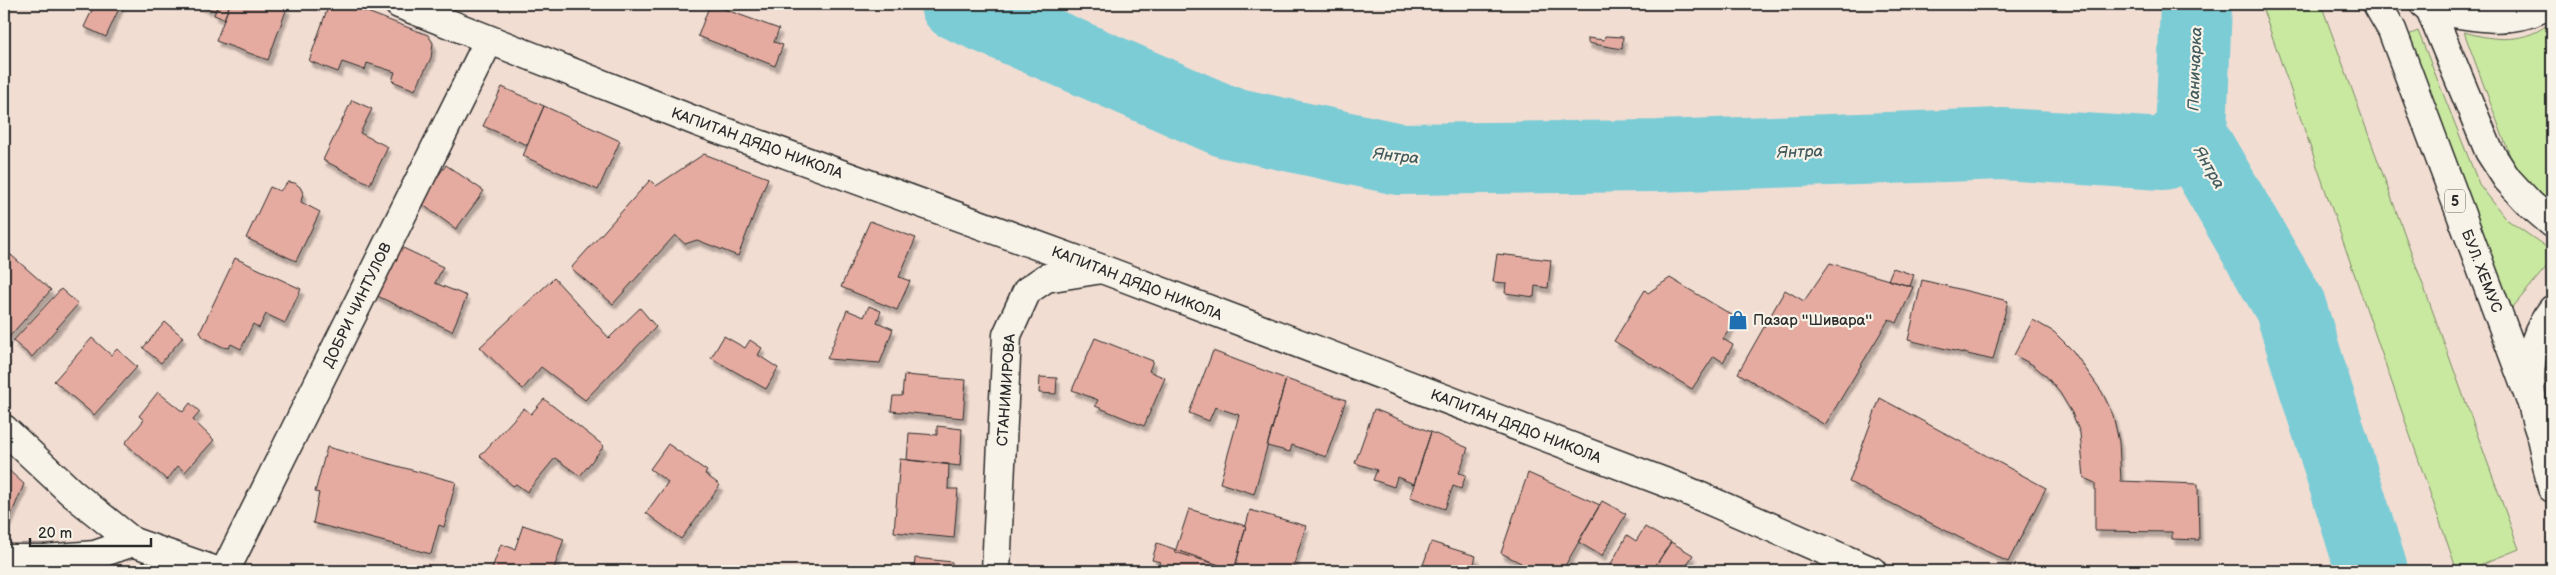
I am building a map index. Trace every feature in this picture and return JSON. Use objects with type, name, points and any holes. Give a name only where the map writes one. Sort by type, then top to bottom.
[{"type":"street","name":"КАПИТАН ДЯДО НИКОЛА","points":[[399,4],[698,122],[1102,269],[1683,489],[1872,571]]},
{"type":"street","name":"БУЛ. ХЕМУС","points":[[2377,4],[2392,30],[2530,399]]},
{"type":"street","points":[[2427,6],[2469,16],[2515,18],[2536,12],[2549,4]]},
{"type":"street","points":[[2427,6],[2489,151],[2507,179],[2531,205],[2552,223]]},
{"type":"street","name":"ДОБРИ ЧИНТУЛОВ","points":[[225,571],[489,40]]},
{"type":"street","name":"СТАНИМИРОВА","points":[[996,571],[1007,335],[1027,291],[1046,278],[1102,269]]},
{"type":"street","name":"5","points":[[2546,447],[2530,399],[2532,357],[2546,317],[2552,310]]},
{"type":"street","points":[[4,429],[72,494],[132,542],[216,571]]},
{"type":"street","points":[[2546,447],[2552,488]]},
{"type":"street","points":[[4,559],[45,559],[95,555],[132,542]]},
{"type":"green space","points":[[2261,4],[2321,4],[2519,549],[2465,571],[2457,571]]},
{"type":"green space","points":[[2552,21],[2552,203],[2516,172],[2464,32],[2499,39],[2510,39],[2532,34]]},
{"type":"green space","points":[[2418,31],[2479,184],[2506,219],[2552,251],[2552,260],[2508,313],[2485,238],[2468,203],[2406,36]]},
{"type":"building","points":[[95,4],[121,4],[106,37],[84,27]]},
{"type":"building","points":[[196,4],[218,4],[216,11]]},
{"type":"building","points":[[218,4],[230,4],[224,19],[214,15]]},
{"type":"building","points":[[230,4],[276,4],[287,8],[268,60],[216,41]]},
{"type":"building","points":[[329,4],[346,4],[428,35],[433,43],[431,58],[415,90],[392,81],[395,72],[367,63],[365,70],[342,62],[338,72],[309,61]]},
{"type":"building","points":[[710,4],[779,29],[774,42],[783,45],[775,66],[698,36]]},
{"type":"building","points":[[1605,36],[1623,37],[1622,49],[1588,43],[1588,38],[1604,40]]},
{"type":"building","points":[[502,87],[544,106],[527,145],[483,126]]},
{"type":"building","points":[[352,100],[372,109],[360,133],[388,147],[370,184],[323,160]]},
{"type":"building","points":[[544,106],[620,141],[598,190],[523,156]]},
{"type":"building","points":[[704,154],[768,178],[738,256],[697,240],[685,244],[675,235],[613,304],[571,268],[650,180],[656,186]]},
{"type":"building","points":[[446,165],[484,191],[456,229],[419,202]]},
{"type":"building","points":[[288,182],[295,183],[300,187],[303,193],[301,202],[320,212],[296,261],[246,238],[270,187],[280,191]]},
{"type":"building","points":[[870,221],[916,238],[899,277],[910,281],[897,310],[841,287]]},
{"type":"building","points":[[399,246],[443,267],[435,283],[467,296],[452,331],[375,295]]},
{"type":"building","points":[[4,248],[11,255],[4,264]]},
{"type":"building","points":[[1497,254],[1551,260],[1548,288],[1535,286],[1534,297],[1505,293],[1506,283],[1493,282]]},
{"type":"building","points":[[11,255],[51,290],[8,338],[4,335],[4,264]]},
{"type":"building","points":[[235,258],[301,289],[285,323],[266,314],[259,328],[253,324],[241,349],[231,344],[229,348],[223,347],[203,337],[200,332]]},
{"type":"building","points":[[1830,263],[1913,287],[1897,323],[1889,319],[1825,425],[1738,373],[1785,290],[1804,301]]},
{"type":"building","points":[[1893,268],[1914,275],[1910,286],[1888,280]]},
{"type":"building","points":[[554,278],[609,338],[640,308],[656,327],[585,400],[541,367],[523,389],[480,347]]},
{"type":"building","points":[[1670,278],[1737,318],[1723,339],[1733,345],[1723,362],[1714,356],[1692,389],[1614,341],[1645,290],[1648,293]]},
{"type":"building","points":[[1922,280],[2008,301],[1993,360],[1908,340]]},
{"type":"building","points":[[61,289],[78,304],[32,357],[13,341]]},
{"type":"building","points":[[869,306],[881,311],[877,322],[893,329],[880,363],[827,359],[847,310],[864,317]]},
{"type":"building","points":[[2033,320],[2054,332],[2073,351],[2102,392],[2113,415],[2119,442],[2121,481],[2198,484],[2199,540],[2172,539],[2172,532],[2095,531],[2095,483],[2084,478],[2080,433],[2072,413],[2060,393],[2046,376],[2033,365],[2014,355]]},
{"type":"building","points":[[165,322],[183,337],[161,363],[143,348]]},
{"type":"building","points":[[724,336],[745,348],[750,340],[762,348],[758,355],[778,368],[766,389],[711,358]]},
{"type":"building","points":[[92,338],[111,355],[117,349],[137,367],[94,415],[54,381]]},
{"type":"building","points":[[1095,338],[1153,361],[1149,371],[1165,378],[1144,426],[1095,406],[1098,400],[1072,390]]},
{"type":"building","points":[[1213,351],[1286,379],[1254,494],[1220,483],[1239,415],[1215,407],[1209,421],[1189,413]]},
{"type":"building","points":[[904,375],[966,380],[963,418],[891,411],[893,396],[902,396]]},
{"type":"building","points":[[1040,377],[1057,378],[1056,394],[1039,393]]},
{"type":"building","points":[[1286,379],[1346,400],[1326,457],[1292,445],[1290,452],[1267,446]]},
{"type":"building","points":[[158,392],[183,412],[190,403],[200,412],[193,420],[214,440],[185,472],[178,466],[167,480],[125,443],[144,420],[139,416]]},
{"type":"building","points":[[1880,398],[2046,488],[2008,562],[1849,482]]},
{"type":"building","points":[[544,399],[604,446],[580,476],[555,458],[527,492],[516,484],[513,486],[480,456],[524,408],[531,414]]},
{"type":"building","points":[[1374,409],[1431,432],[1414,484],[1397,477],[1394,487],[1373,480],[1377,470],[1355,463]]},
{"type":"building","points":[[937,426],[962,429],[960,466],[907,460],[909,433],[937,435]]},
{"type":"building","points":[[1431,432],[1468,448],[1459,473],[1466,475],[1461,489],[1453,486],[1445,509],[1410,497]]},
{"type":"building","points":[[668,444],[707,471],[705,474],[720,485],[681,539],[646,513],[668,482],[650,469]]},
{"type":"building","points":[[327,447],[456,482],[444,527],[439,525],[431,554],[313,523],[319,493],[315,492]]},
{"type":"building","points":[[900,459],[949,464],[948,489],[958,489],[954,538],[894,532]]},
{"type":"building","points":[[4,466],[24,484],[9,520],[4,520]]},
{"type":"building","points":[[1528,473],[1600,505],[1562,571],[1518,571],[1521,563],[1501,553]]},
{"type":"building","points":[[1602,501],[1626,514],[1602,556],[1578,542]]},
{"type":"building","points":[[1189,509],[1246,526],[1234,571],[1217,571],[1219,565],[1175,552]]},
{"type":"building","points":[[1250,510],[1306,526],[1292,571],[1234,571]]},
{"type":"building","points":[[523,525],[564,539],[553,571],[491,571],[501,544],[515,549]]},
{"type":"building","points":[[1645,527],[1671,542],[1652,571],[1607,571],[1627,535],[1636,541]]},
{"type":"building","points":[[1431,542],[1476,556],[1472,571],[1421,571]]},
{"type":"building","points":[[1671,542],[1693,555],[1683,571],[1652,571]]},
{"type":"building","points":[[1157,543],[1219,565],[1217,571],[1157,571],[1160,562],[1152,560]]},
{"type":"building","points":[[915,558],[952,562],[952,571],[914,571]]},
{"type":"building","points":[[111,569],[166,570],[167,571],[111,571]]},
{"type":"waterway","name":"Янтра","points":[[956,4],[1227,122],[1399,159],[1658,156],[2003,144],[2163,154],[2191,135],[2290,306],[2372,571]]},
{"type":"waterway","name":"Паничарка","points":[[2191,135],[2196,4]]},
{"type":"place","name":"Пазар ''Шивара''","points":[[1738,320]]}]
